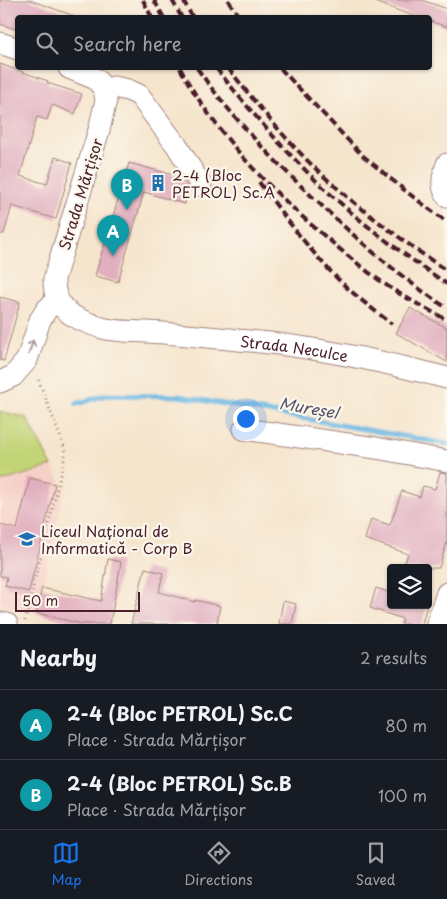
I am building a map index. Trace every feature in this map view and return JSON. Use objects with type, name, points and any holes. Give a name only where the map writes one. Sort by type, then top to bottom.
[{"type":"street","points":[[0,43],[15,48]]},
{"type":"street","points":[[74,70],[96,79],[104,88],[114,87],[128,90],[139,96],[177,146],[201,185]]},
{"type":"street","name":"Strada Mărțișor","points":[[57,300],[54,290],[54,279],[99,130],[106,100],[104,88]]},
{"type":"street","points":[[0,382],[13,376],[27,360],[43,314],[57,300]]},
{"type":"street","name":"Strada Neculce","points":[[57,300],[64,310],[78,318],[104,328],[256,341],[346,354],[447,378]]},
{"type":"street","points":[[244,429],[376,448],[447,461]]},
{"type":"street","points":[[437,624],[447,593]]},
{"type":"street","points":[[0,622],[8,624]]},
{"type":"path","points":[[25,624],[66,452],[29,354]]},
{"type":"shaded area","name":"Liceul Național de Informatică - Corp B","points":[[0,411],[27,418],[64,489],[42,588],[100,601],[82,624],[0,605]]},
{"type":"green space","points":[[0,411],[27,418],[52,466],[0,482]]},
{"type":"building","points":[[0,0],[30,0],[71,15],[15,15],[15,29],[0,24]]},
{"type":"building","points":[[375,0],[422,0],[447,9],[447,27],[432,22],[432,15],[411,15],[375,2]]},
{"type":"building","points":[[0,64],[48,81],[47,83],[82,94],[75,114],[52,105],[47,120],[37,117],[20,176],[47,184],[55,157],[72,163],[56,219],[12,206],[4,234],[0,234]]},
{"type":"building","points":[[129,163],[181,177],[189,190],[185,204],[144,192],[118,282],[95,276]]},
{"type":"building","points":[[0,297],[20,302],[4,361],[0,360]]},
{"type":"building","points":[[410,308],[447,328],[447,362],[396,333]]},
{"type":"building","points":[[440,472],[447,473],[447,542],[439,568],[432,568],[432,564],[404,564],[408,554],[365,539],[371,519],[390,525],[402,491],[420,497],[423,486],[435,489]]},
{"type":"building","points":[[30,478],[55,484],[29,592],[5,586],[7,577],[0,576],[0,525],[17,529]]},
{"type":"building","points":[[108,559],[121,562],[110,624],[82,624],[36,613],[42,588],[101,601]]},
{"type":"building","points":[[145,568],[163,573],[159,592],[195,602],[195,600],[220,606],[217,624],[131,624]]},
{"type":"building","points":[[376,588],[387,592],[387,609],[426,609],[422,624],[401,624],[403,619],[370,608]]},
{"type":"building","points":[[283,601],[296,604],[292,624],[279,624]]},
{"type":"waterway","name":"Mureșel","points":[[77,404],[105,395],[179,396],[447,444]]},
{"type":"railway","points":[[143,0],[150,15]]},
{"type":"railway","points":[[154,0],[162,15]]},
{"type":"railway","points":[[172,0],[180,15]]},
{"type":"railway","points":[[183,0],[191,15]]},
{"type":"railway","points":[[228,0],[238,15]]},
{"type":"railway","points":[[181,70],[194,93],[227,139],[285,201],[370,274],[403,296],[447,320]]},
{"type":"railway","points":[[198,70],[239,122],[303,188],[381,259],[447,308]]},
{"type":"railway","points":[[218,70],[278,141],[328,192],[383,238],[447,284]]},
{"type":"railway","points":[[230,70],[289,141],[329,181],[386,228],[447,271]]},
{"type":"railway","points":[[282,70],[362,155],[447,222]]},
{"type":"railway","points":[[259,182],[328,269],[352,292],[392,324]]},
{"type":"place","name":"2-4 (Bloc PETROL) Sc.A","points":[[158,183]]},
{"type":"place","name":"2-4 (Bloc PETROL) Sc.B","points":[[127,210]]},
{"type":"place","name":"2-4 (Bloc PETROL) Sc.C","points":[[113,256]]},
{"type":"place","name":"Liceul Național de Informatică - Corp B","points":[[27,539]]}]
